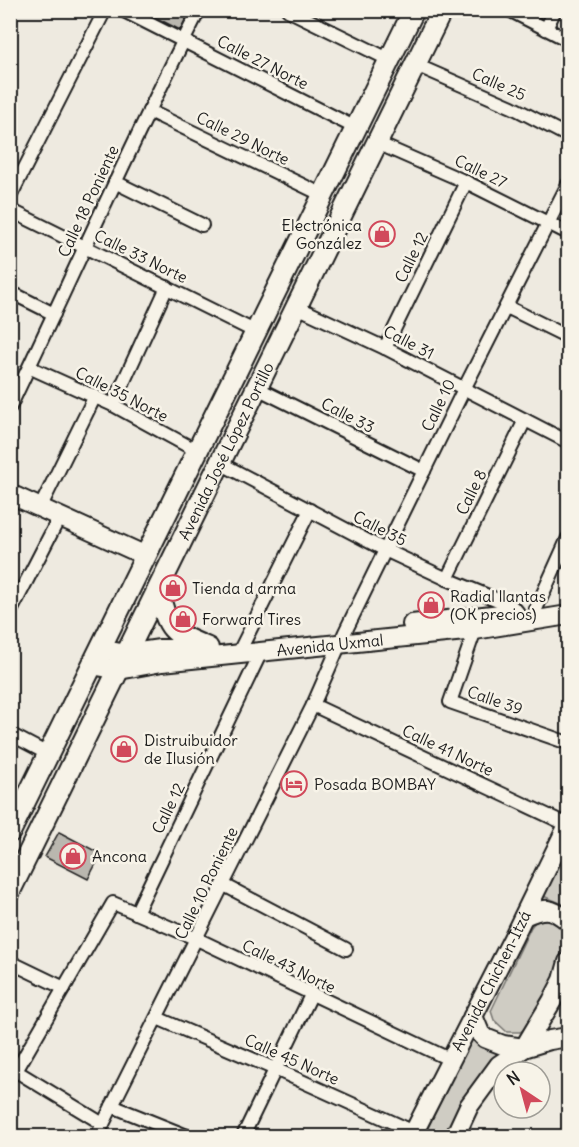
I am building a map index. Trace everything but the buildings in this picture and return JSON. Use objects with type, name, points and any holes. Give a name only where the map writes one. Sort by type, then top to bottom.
[{"type":"main road","name":"Avenida José López Portillo","points":[[10,832],[414,10]]},
{"type":"main road","name":"Avenida José López Portillo","points":[[10,891],[442,10]]},
{"type":"main road","points":[[10,494],[146,556]]},
{"type":"main road","points":[[158,591],[166,622],[172,630],[179,636],[208,648]]},
{"type":"main road","name":"Avenida Uxmal","points":[[96,657],[123,662],[162,662],[240,649],[517,617],[568,606]]},
{"type":"main road","name":"Avenida Uxmal","points":[[536,614],[568,615]]},
{"type":"main road","name":"Avenida Uxmal","points":[[123,662],[160,649],[208,648],[261,652],[344,637],[475,630],[517,617]]},
{"type":"main road","name":"Avenida Chichen-Itzá","points":[[413,1134],[568,825]]},
{"type":"main road","points":[[524,916],[540,909],[552,910],[568,921]]},
{"type":"main road","points":[[524,1048],[563,980],[568,962]]},
{"type":"main road","points":[[473,1016],[480,1033],[485,1038],[503,1045],[524,1048]]},
{"type":"main road","points":[[455,1137],[469,1106],[499,1065],[524,1048],[568,1037]]},
{"type":"street","points":[[10,197],[105,10]]},
{"type":"street","name":"Calle 27 Norte","points":[[122,10],[356,128]]},
{"type":"street","name":"Calle 18 Poniente","points":[[10,407],[14,392],[31,368],[115,182],[199,10]]},
{"type":"street","points":[[288,10],[390,60]]},
{"type":"street","points":[[509,10],[568,40]]},
{"type":"street","points":[[546,29],[555,10]]},
{"type":"street","name":"Calle 25","points":[[416,65],[512,107],[568,135]]},
{"type":"street","name":"Calle 29 Norte","points":[[149,111],[323,195]]},
{"type":"street","name":"Calle 27","points":[[377,143],[466,182],[568,232]]},
{"type":"street","points":[[115,182],[202,225]]},
{"type":"street","name":"Calle 12","points":[[385,348],[466,182]]},
{"type":"street","name":"Calle 10","points":[[344,637],[464,388],[568,184]]},
{"type":"street","name":"Calle 33 Norte","points":[[10,210],[256,332]]},
{"type":"street","points":[[112,405],[167,287]]},
{"type":"street","points":[[10,292],[54,314]]},
{"type":"street","name":"Calle 31","points":[[297,307],[385,348],[568,442]]},
{"type":"street","points":[[507,307],[568,337]]},
{"type":"street","name":"Calle 35 Norte","points":[[31,368],[95,396],[197,451]]},
{"type":"street","name":"Calle 33","points":[[257,388],[424,471]]},
{"type":"street","points":[[40,508],[95,396]]},
{"type":"street","name":"Calle 8","points":[[447,579],[525,420]]},
{"type":"street","name":"Calle 35","points":[[220,464],[386,550],[510,605],[517,617]]},
{"type":"street","points":[[240,649],[310,510]]},
{"type":"street","points":[[10,613],[60,516]]},
{"type":"street","points":[[536,614],[568,538]]},
{"type":"street","name":"Calle 39","points":[[475,630],[450,702],[568,743]]},
{"type":"street","name":"Calle 10 Poniente","points":[[97,1137],[313,705],[344,637]]},
{"type":"street","name":"Calle 12","points":[[136,913],[261,652]]},
{"type":"street","name":"Calle 41 Norte","points":[[313,705],[568,825]]},
{"type":"street","points":[[10,734],[48,754]]},
{"type":"street","points":[[224,885],[346,949]]},
{"type":"street","name":"Calle 43 Norte","points":[[64,988],[113,903],[197,939],[451,1060]]},
{"type":"street","points":[[10,962],[64,988],[16,1071],[103,1124]]},
{"type":"street","points":[[246,1135],[311,995]]},
{"type":"street","name":"Calle 45 Norte","points":[[157,1018],[275,1069],[413,1134]]},
{"type":"street","points":[[112,1106],[188,1137]]},
{"type":"shaded area","points":[[568,844],[568,906],[543,896]]},
{"type":"shaded area","points":[[542,919],[557,923],[567,936],[556,976],[526,1028],[520,1032],[507,1032],[494,1020],[491,1011],[531,927]]},
{"type":"shaded area","points":[[472,1037],[486,1049],[504,1053],[499,1060],[492,1060],[492,1071],[449,1136],[424,1136]]},
{"type":"place","name":"Electrónica González","points":[[382,234]]},
{"type":"place","name":"Tienda d arma","points":[[173,588]]},
{"type":"place","name":"Radial llantas (OK precios)","points":[[431,605]]},
{"type":"place","name":"Forward Tires","points":[[183,619]]},
{"type":"place","name":"Distruibuidor de Ilusión","points":[[124,749]]},
{"type":"place","name":"Posada BOMBAY","points":[[294,784]]},
{"type":"place","name":"Ancona","points":[[73,856]]}]
